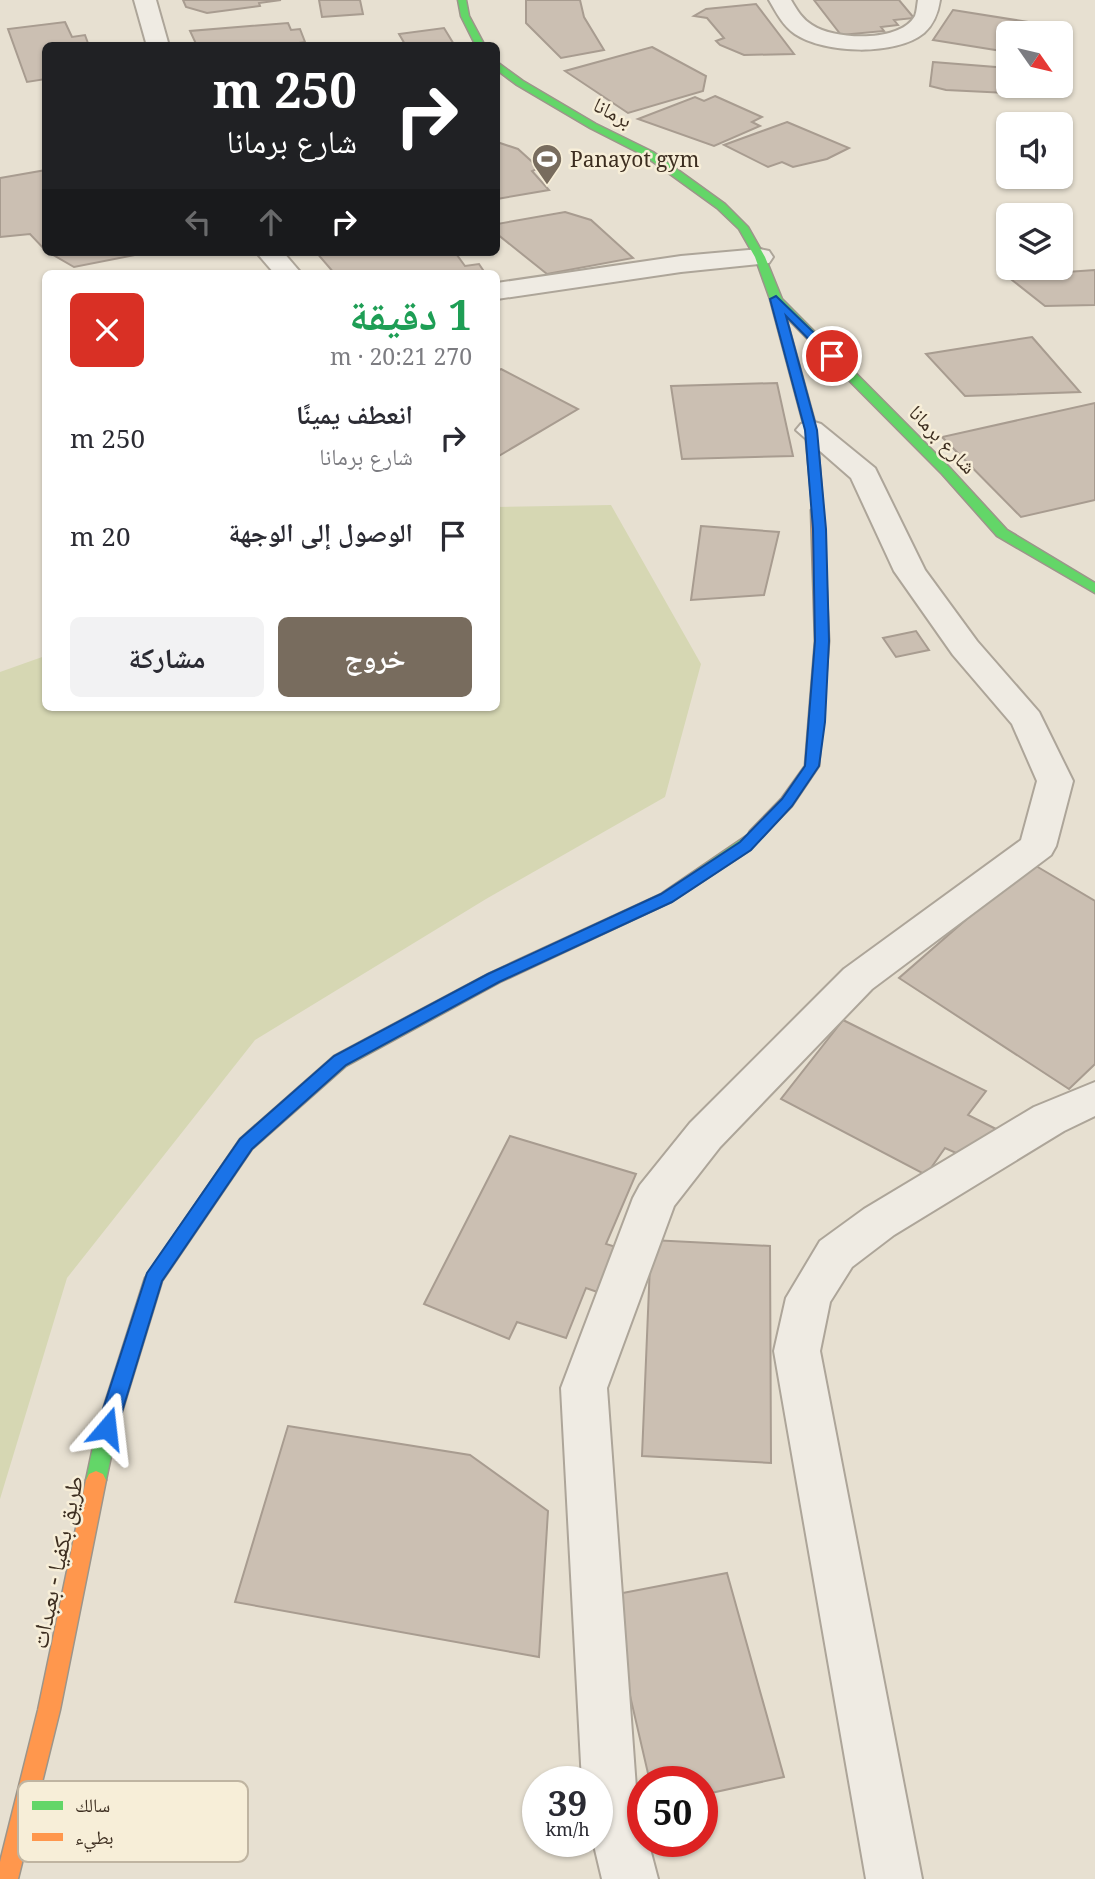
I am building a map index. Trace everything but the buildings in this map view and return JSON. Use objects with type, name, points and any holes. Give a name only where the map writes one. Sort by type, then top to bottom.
[{"type":"main road","points":[[462,0],[465,16],[479,42]]},
{"type":"main road","name":"برمانا","points":[[500,67],[520,83],[593,126],[649,154],[722,206],[743,227],[760,257],[776,299]]},
{"type":"main road","name":"طريق بكفيا - بعبدات","points":[[31,1781],[49,1710],[107,1428],[154,1278],[246,1144],[340,1061],[494,978],[666,898],[745,846],[787,802],[812,766],[818,722],[822,641],[819,529],[811,430],[776,299]]},
{"type":"main road","name":"شارع برمانا","points":[[776,299],[946,471],[1002,533],[1095,589]]},
{"type":"main road","name":"طريق بكفيا - بعبدات","points":[[7,1879],[18,1835]]},
{"type":"street","points":[[145,0],[157,42]]},
{"type":"street","points":[[780,0],[795,24],[809,33],[832,40],[858,43],[885,41],[906,35],[926,16],[929,0]]},
{"type":"street","points":[[273,256],[285,270]]},
{"type":"street","points":[[500,291],[681,264],[760,257]]},
{"type":"street","points":[[630,1879],[610,1802],[584,1388],[655,1198],[705,1135],[858,979],[1038,846],[1055,781],[1027,720],[965,648],[909,571],[864,474],[811,430]]},
{"type":"street","points":[[894,1879],[797,1350],[808,1298],[836,1254],[879,1222],[1049,1119],[1095,1098]]},
{"type":"green space","points":[[611,505],[701,664],[665,797],[486,899],[255,1040],[67,1278],[0,1499],[0,672],[42,657],[42,711],[500,711],[500,507]]},
{"type":"traffic: fast","points":[[462,0],[465,16],[479,42]]},
{"type":"traffic: fast","points":[[500,67],[520,83],[593,126],[649,154],[721,206],[743,227],[760,257],[776,299],[811,430],[817,510]]},
{"type":"traffic: fast","points":[[777,301],[946,471],[1002,533],[1095,589]]},
{"type":"traffic: fast","points":[[96,1480],[107,1428],[154,1278],[246,1144],[340,1061],[494,978],[666,898],[745,846],[755,835]]},
{"type":"traffic: slow","points":[[755,835],[787,802],[812,766],[822,641],[817,510]]},
{"type":"traffic: slow","points":[[31,1781],[49,1710],[96,1480]]},
{"type":"traffic: slow","points":[[7,1879],[18,1835]]},
{"type":"place","name":"Panayot gym","points":[[547,186]]},
{"type":"route","points":[[107,1428],[154,1278],[246,1144],[340,1061],[494,978],[666,898],[745,846],[787,802],[812,766],[818,722],[822,641],[819,529],[811,430],[776,299],[832,356]]}]
